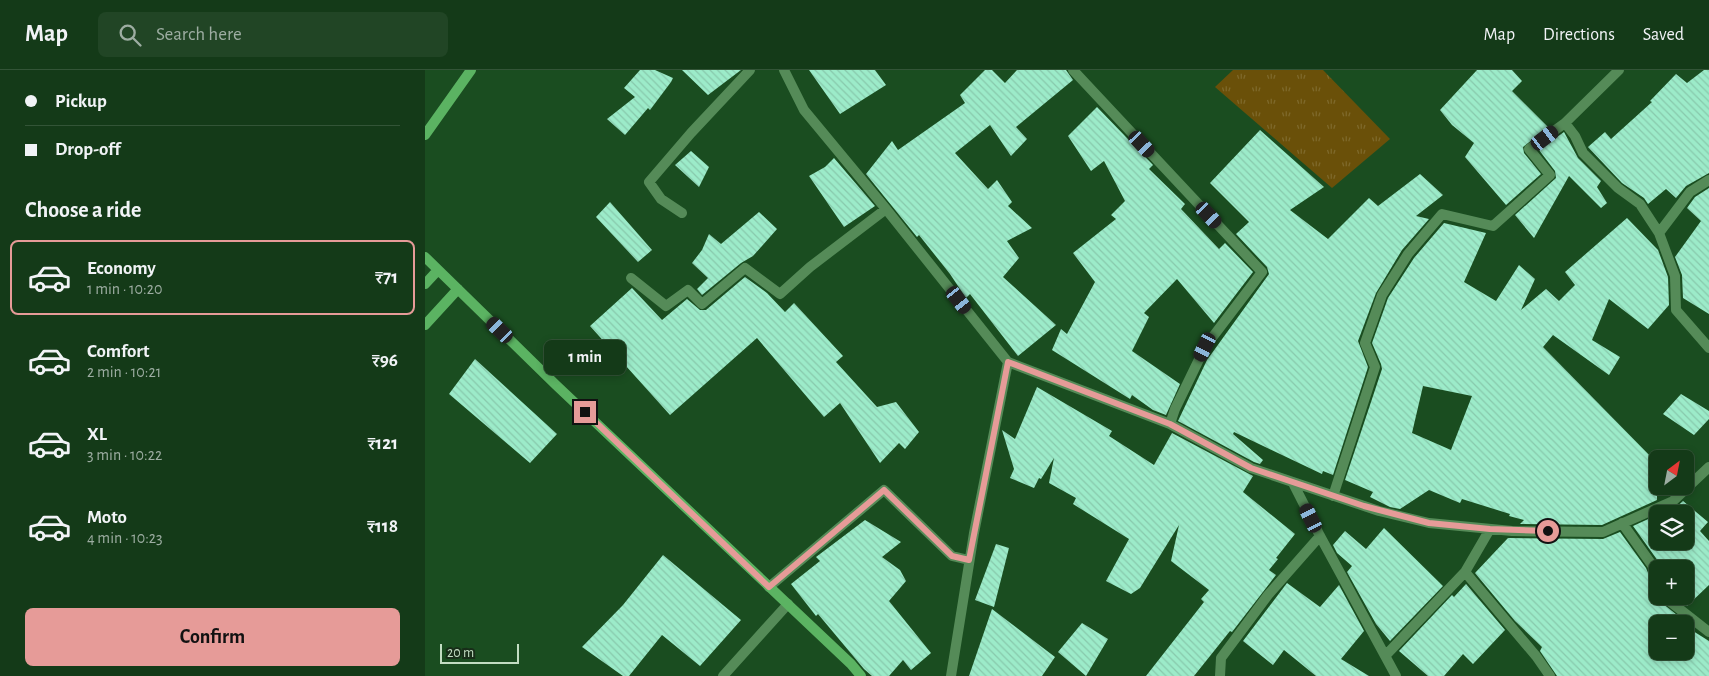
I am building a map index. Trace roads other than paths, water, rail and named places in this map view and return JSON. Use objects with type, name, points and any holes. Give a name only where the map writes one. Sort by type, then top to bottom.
[{"type":"street","points":[[425,135],[471,70]]},
{"type":"street","points":[[682,213],[661,199],[649,182],[691,133],[750,70]]},
{"type":"street","points":[[784,70],[804,110],[886,208],[1008,362],[1170,424],[1251,468],[1379,511],[1429,523],[1490,529],[1603,532],[1673,501],[1709,467]]},
{"type":"street","points":[[1073,70],[1262,272],[1205,347],[1175,409],[1170,424]]},
{"type":"street","points":[[1333,496],[1375,367],[1365,343],[1382,295],[1408,254],[1442,214],[1493,226],[1550,175],[1529,149],[1565,123],[1619,70]]},
{"type":"street","points":[[1565,123],[1575,136],[1583,152],[1619,188],[1640,204],[1659,233],[1675,276],[1676,310],[1709,348]]},
{"type":"street","points":[[1659,233],[1690,192],[1709,180]]},
{"type":"street","points":[[631,278],[666,306],[688,290],[702,304],[745,268],[779,294],[810,267],[886,208]]},
{"type":"street","points":[[425,257],[556,385],[851,664],[861,676]]},
{"type":"street","points":[[425,284],[438,270]]},
{"type":"street","points":[[425,325],[458,290]]},
{"type":"street","points":[[951,676],[969,560],[1008,362]]},
{"type":"street","points":[[1293,483],[1396,676]]},
{"type":"street","points":[[769,587],[884,490],[952,556],[969,560]]},
{"type":"street","points":[[1623,523],[1649,561]]},
{"type":"street","points":[[1386,655],[1465,572],[1490,529]]},
{"type":"street","points":[[1220,676],[1221,658],[1268,595],[1320,536]]},
{"type":"street","points":[[1465,572],[1536,656],[1550,676]]},
{"type":"street","points":[[723,676],[788,604]]},
{"type":"street","points":[[1674,605],[1709,632]]}]
